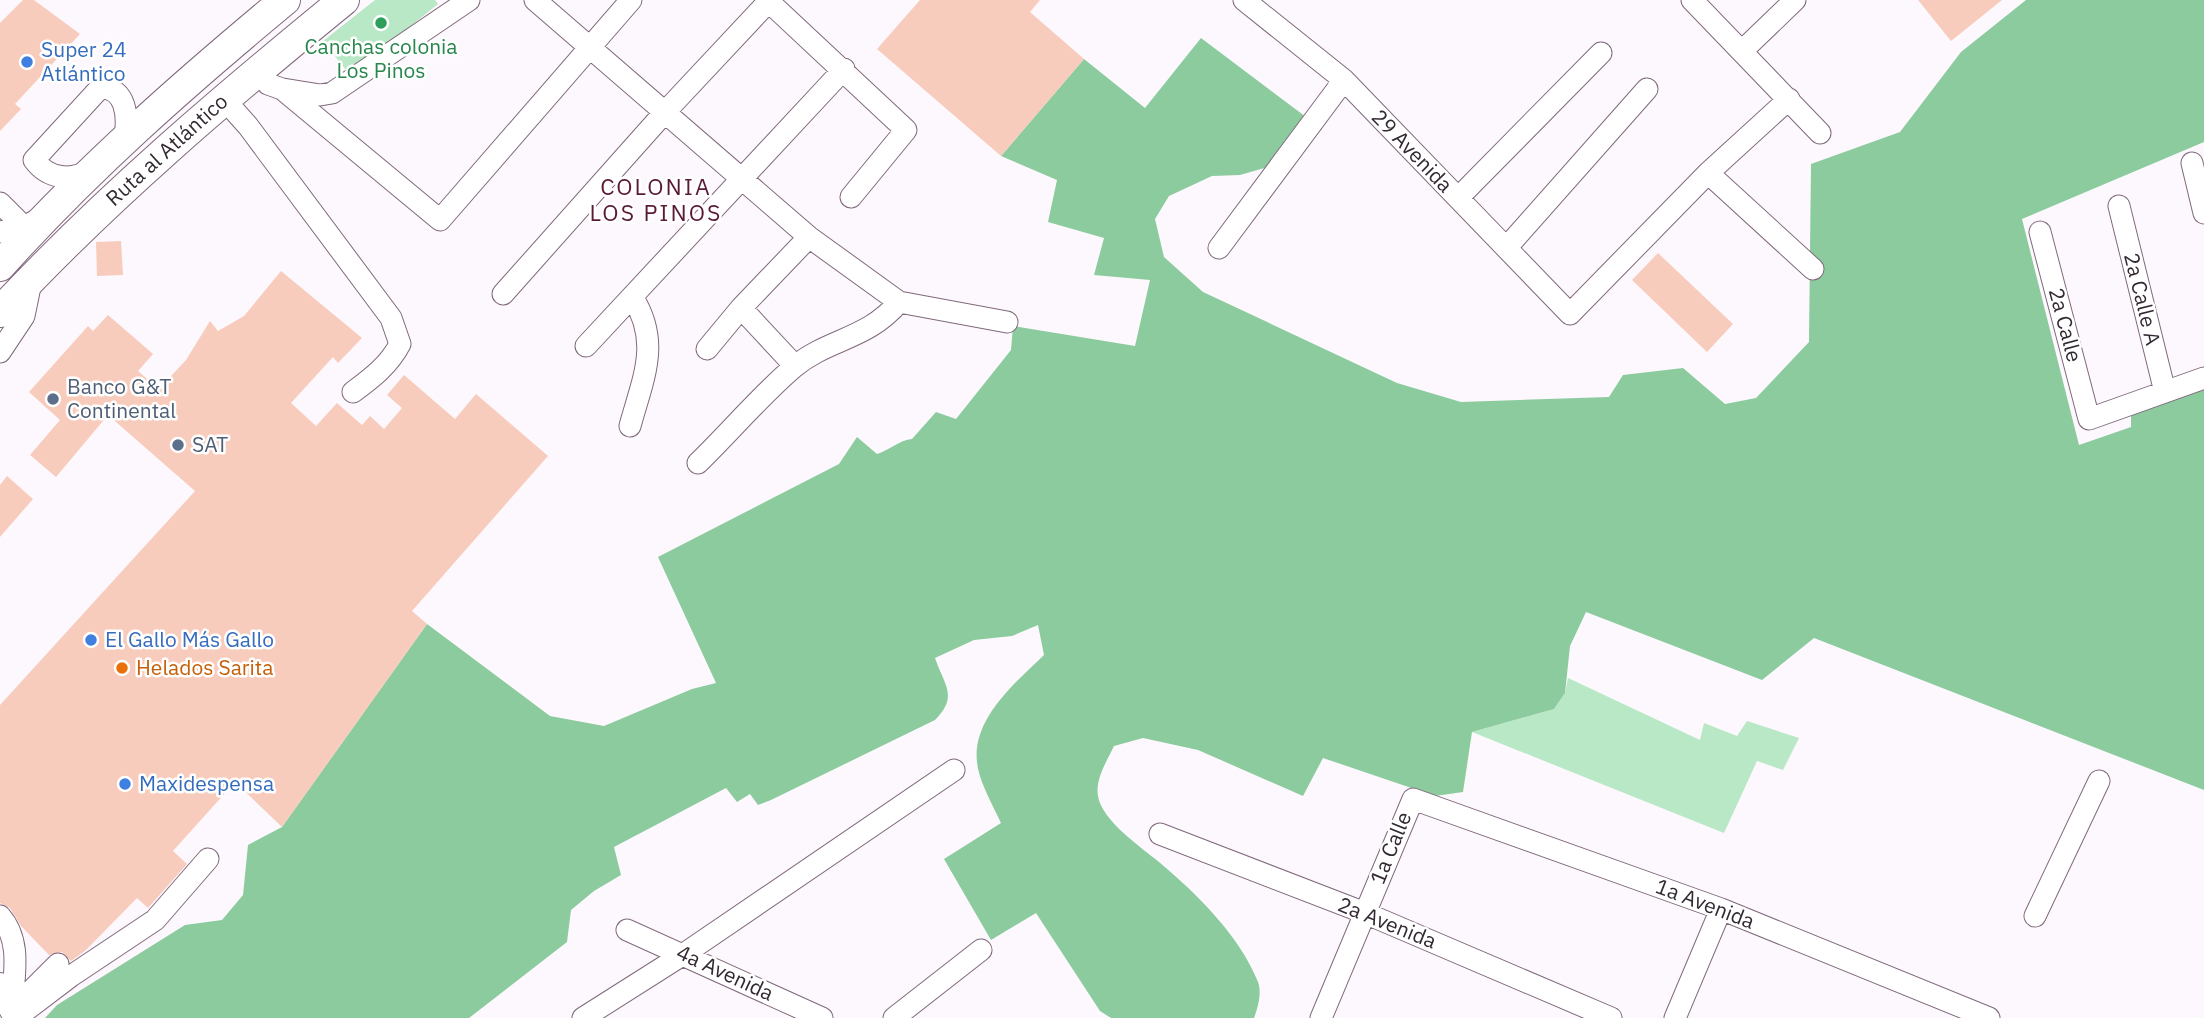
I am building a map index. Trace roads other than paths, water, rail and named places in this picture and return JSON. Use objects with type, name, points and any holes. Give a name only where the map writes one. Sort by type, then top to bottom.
[{"type":"highway","name":"Ruta al Atlántico","points":[[0,266],[27,230],[125,137],[285,0]]},
{"type":"highway","name":"Ruta al Atlántico","points":[[0,312],[32,278],[223,98],[344,0]]},
{"type":"highway","points":[[0,247],[27,230]]},
{"type":"street","points":[[469,0],[332,93],[320,95],[275,87],[440,220],[631,0]]},
{"type":"street","points":[[535,0],[589,49],[741,176],[808,237],[899,302],[1007,322]]},
{"type":"street","name":"29 Avenida","points":[[1244,0],[1344,80],[1570,314],[1708,173]]},
{"type":"street","points":[[1692,0],[1820,133]]},
{"type":"street","points":[[1742,51],[1795,0]]},
{"type":"street","points":[[503,294],[768,1],[844,69],[906,130],[851,197]]},
{"type":"street","points":[[1458,198],[1601,53]]},
{"type":"street","points":[[586,346],[633,298],[741,176],[844,69]]},
{"type":"street","points":[[1219,248],[1344,80]]},
{"type":"street","points":[[93,168],[80,177],[69,178],[48,172],[34,160],[100,88],[113,90],[121,99],[128,121],[125,137]]},
{"type":"street","points":[[1507,247],[1647,89]]},
{"type":"street","points":[[223,98],[248,126],[391,318],[400,344],[395,355],[379,373],[353,392]]},
{"type":"street","points":[[1790,99],[1708,173],[1813,269]]},
{"type":"street","points":[[2192,163],[2204,213]]},
{"type":"street","points":[[0,203],[27,230]]},
{"type":"street","name":"2a Calle A","points":[[2119,206],[2165,392]]},
{"type":"street","points":[[0,232],[27,230]]},
{"type":"street","name":"2a Calle","points":[[2040,232],[2089,419],[2165,392]]},
{"type":"street","points":[[708,349],[741,308],[808,237]]},
{"type":"street","points":[[0,352],[24,316],[32,278]]},
{"type":"street","points":[[630,426],[649,357],[644,317],[633,298]]},
{"type":"street","points":[[698,464],[795,366],[817,352],[865,332],[886,317],[899,302]]},
{"type":"street","points":[[741,308],[795,366]]},
{"type":"street","points":[[2165,392],[2204,378]]},
{"type":"street","points":[[583,1018],[684,954],[954,769]]},
{"type":"street","points":[[2035,916],[2099,781]]},
{"type":"street","name":"1a Avenida","points":[[1417,799],[1721,909],[1989,1018]]},
{"type":"street","name":"1a Calle","points":[[1321,1018],[1410,801],[1417,799]]},
{"type":"street","name":"2a Avenida","points":[[1160,834],[1365,913],[1611,1018]]},
{"type":"street","points":[[9,1009],[71,976],[155,920],[208,859]]},
{"type":"street","points":[[1675,1018],[1721,909]]},
{"type":"street","points":[[0,916],[11,931],[15,943],[9,1009]]},
{"type":"street","name":"4a Avenida","points":[[627,930],[822,1018]]},
{"type":"street","points":[[894,1018],[981,950]]},
{"type":"street","points":[[9,1009],[40,984],[58,964]]},
{"type":"place","name":"Canchas colonia Los Pinos","points":[[381,23]]},
{"type":"place","name":"Super 24 Atlántico","points":[[27,62]]},
{"type":"place","name":"Banco G&T Continental","points":[[53,399]]},
{"type":"place","name":"SAT","points":[[178,445]]},
{"type":"place","name":"El Gallo Más Gallo","points":[[91,640]]},
{"type":"place","name":"Helados Sarita","points":[[122,668]]},
{"type":"place","name":"Maxidespensa","points":[[125,784]]},
{"type":"district","name":"COLONIA LOS PINOS","points":[[656,200]]}]
